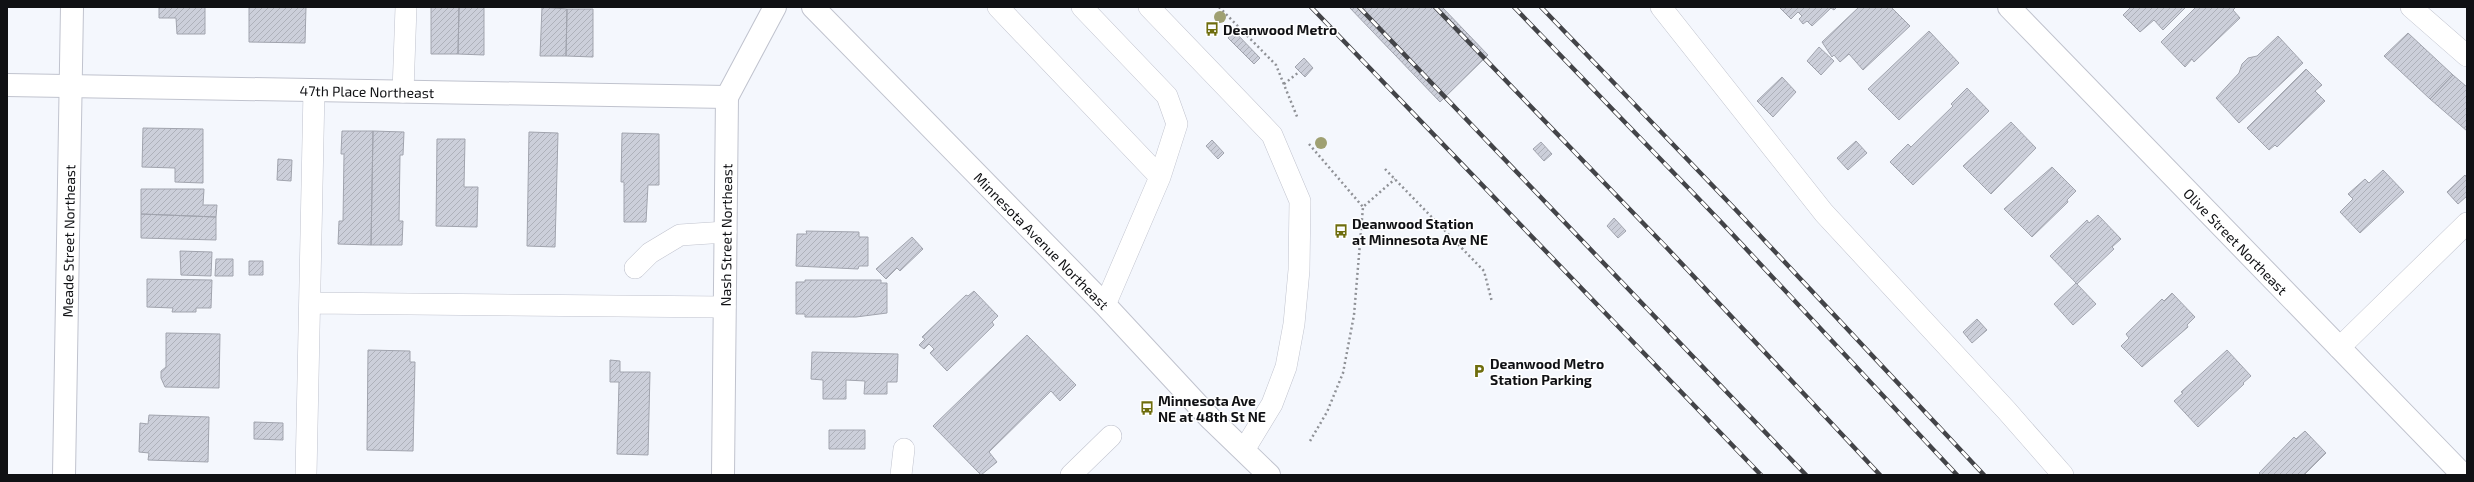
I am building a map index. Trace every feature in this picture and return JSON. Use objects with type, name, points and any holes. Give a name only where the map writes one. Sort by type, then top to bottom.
[{"type":"street","name":"Meade Street Northeast","points":[[64,475],[72,7]]},
{"type":"street","name":"Nash Street Northeast","points":[[723,475],[727,97],[775,7]]},
{"type":"street","name":"Minnesota Avenue Northeast","points":[[813,7],[1105,305],[1209,417],[1244,450],[1263,472]]},
{"type":"street","name":"Olive Street Northeast","points":[[2009,7],[2462,475]]},
{"type":"street","name":"47th Place Northeast","points":[[7,85],[727,97]]},
{"type":"lane","points":[[403,92],[406,7]]},
{"type":"lane","points":[[998,7],[1160,177]]},
{"type":"lane","points":[[1082,7],[1167,96],[1177,124],[1160,177],[1105,305]]},
{"type":"lane","points":[[1149,7],[1272,135],[1300,201],[1300,270],[1294,324],[1286,367],[1272,404],[1244,450]]},
{"type":"lane","points":[[1661,7],[1824,214],[2007,411],[2063,475]]},
{"type":"lane","points":[[2411,7],[2467,56]]},
{"type":"lane","points":[[306,475],[314,90]]},
{"type":"lane","points":[[2339,348],[2467,223]]},
{"type":"lane","points":[[634,268],[650,253],[680,235],[726,232]]},
{"type":"lane","points":[[310,303],[725,307]]},
{"type":"lane","points":[[1070,475],[1111,436]]},
{"type":"lane","points":[[901,475],[904,450]]},
{"type":"path","points":[[1219,7],[1276,65],[1299,121]]},
{"type":"path","points":[[1284,84],[1299,72]]},
{"type":"path","points":[[1308,143],[1363,207]]},
{"type":"path","points":[[1385,169],[1484,271],[1492,302]]},
{"type":"path","points":[[1310,441],[1327,412],[1343,373],[1354,314],[1363,207],[1395,179]]},
{"type":"building","points":[[159,7],[205,7],[205,34],[177,34],[176,18],[159,18]]},
{"type":"building","points":[[249,7],[306,7],[305,43],[249,42]]},
{"type":"building","points":[[431,7],[459,7],[458,54],[431,54]]},
{"type":"building","points":[[459,7],[484,7],[484,55],[458,54]]},
{"type":"building","points":[[542,7],[567,9],[566,56],[540,56]]},
{"type":"building","points":[[1349,7],[1442,7],[1488,55],[1440,102]]},
{"type":"building","points":[[1779,7],[1837,7],[1834,10],[1831,8],[1812,26],[1807,21],[1803,24],[1799,19],[1802,16],[1798,12],[1791,19]]},
{"type":"building","points":[[1859,7],[1891,7],[1910,26],[1863,70],[1849,54],[1840,62],[1834,55],[1832,57],[1822,42]]},
{"type":"building","points":[[2131,7],[2186,7],[2163,30],[2154,20],[2140,32],[2123,15]]},
{"type":"building","points":[[2196,7],[2236,7],[2233,10],[2240,18],[2194,62],[2192,59],[2185,67],[2161,42]]},
{"type":"building","points":[[567,9],[593,9],[593,57],[566,56]]},
{"type":"building","points":[[1234,31],[1260,58],[1254,64],[1228,38]]},
{"type":"building","points":[[1929,31],[1959,63],[1899,120],[1868,89]]},
{"type":"building","points":[[2408,33],[2453,75],[2430,99],[2384,56]]},
{"type":"building","points":[[2278,36],[2303,63],[2239,123],[2216,98],[2239,73],[2242,64],[2248,58],[2257,56]]},
{"type":"building","points":[[1819,47],[1834,61],[1821,75],[1807,61]]},
{"type":"building","points":[[1304,58],[1313,68],[1305,77],[1295,67]]},
{"type":"building","points":[[2306,69],[2322,85],[2315,91],[2325,101],[2277,147],[2275,145],[2269,150],[2247,128]]},
{"type":"building","points":[[2453,75],[2467,87],[2467,131],[2430,99]]},
{"type":"building","points":[[1782,77],[1796,92],[1773,117],[1757,101]]},
{"type":"building","points":[[1967,88],[1989,111],[1913,185],[1890,162],[1908,144],[1911,147],[1953,106],[1951,104]]},
{"type":"building","points":[[2011,122],[2036,148],[1991,194],[1963,166]]},
{"type":"building","points":[[143,128],[203,129],[203,183],[175,182],[175,168],[142,167]]},
{"type":"building","points":[[342,131],[373,131],[371,245],[338,244],[339,221],[343,221],[344,154],[341,154]]},
{"type":"building","points":[[373,131],[404,132],[403,155],[400,155],[399,221],[403,221],[402,245],[371,245]]},
{"type":"building","points":[[529,132],[558,133],[555,247],[527,246]]},
{"type":"building","points":[[622,133],[659,134],[659,185],[648,185],[646,222],[624,222],[624,182],[621,182]]},
{"type":"building","points":[[437,139],[465,139],[464,187],[478,187],[477,227],[436,226]]},
{"type":"building","points":[[1212,140],[1224,153],[1218,159],[1206,146]]},
{"type":"building","points":[[1856,141],[1867,153],[1848,170],[1837,158]]},
{"type":"building","points":[[1541,142],[1552,154],[1544,161],[1533,149]]},
{"type":"building","points":[[278,159],[292,160],[291,181],[277,180]]},
{"type":"building","points":[[2052,167],[2076,191],[2067,200],[2068,202],[2032,237],[2004,209]]},
{"type":"building","points":[[2383,170],[2404,192],[2360,233],[2340,212],[2353,199],[2348,194],[2365,179],[2369,183]]},
{"type":"building","points":[[2465,175],[2467,178],[2467,196],[2458,204],[2447,192]]},
{"type":"building","points":[[141,189],[204,189],[203,205],[217,205],[216,217],[141,214]]},
{"type":"building","points":[[141,214],[216,217],[216,240],[141,238]]},
{"type":"building","points":[[2098,215],[2121,239],[2112,247],[2114,249],[2077,284],[2050,256],[2087,220],[2089,223]]},
{"type":"building","points":[[1614,218],[1626,231],[1618,238],[1607,226]]},
{"type":"building","points":[[806,231],[859,232],[859,237],[868,237],[868,266],[859,266],[858,269],[796,266],[797,234],[807,234]]},
{"type":"building","points":[[912,237],[923,249],[900,271],[897,268],[886,279],[876,269]]},
{"type":"building","points":[[180,251],[212,252],[211,276],[181,275]]},
{"type":"building","points":[[216,259],[233,259],[233,276],[215,276]]},
{"type":"building","points":[[249,261],[263,261],[263,275],[249,275]]},
{"type":"building","points":[[147,279],[212,280],[211,308],[196,308],[196,312],[172,312],[173,308],[147,307]]},
{"type":"building","points":[[805,280],[881,280],[881,283],[887,283],[887,313],[856,317],[805,317],[805,314],[796,314],[796,282],[805,282]]},
{"type":"building","points":[[2076,283],[2096,304],[2073,325],[2054,304]]},
{"type":"building","points":[[974,291],[998,316],[992,322],[994,325],[947,371],[930,353],[934,349],[929,344],[924,349],[919,345],[925,339],[922,337],[966,295],[968,296]]},
{"type":"building","points":[[2172,293],[2195,317],[2187,325],[2188,327],[2142,367],[2121,346],[2129,338],[2126,334],[2162,299],[2164,301]]},
{"type":"building","points":[[1977,319],[1987,330],[1972,343],[1963,332]]},
{"type":"building","points":[[166,333],[220,334],[219,388],[165,387],[161,378],[161,371],[166,367]]},
{"type":"building","points":[[1027,335],[1076,385],[1060,401],[1051,391],[989,452],[997,462],[981,475],[933,426]]},
{"type":"building","points":[[368,350],[410,351],[410,362],[415,362],[413,451],[367,450]]},
{"type":"building","points":[[2227,350],[2251,376],[2198,427],[2174,401],[2183,393],[2181,392]]},
{"type":"building","points":[[812,352],[898,354],[897,382],[887,382],[887,394],[864,394],[865,381],[846,380],[846,399],[823,399],[823,380],[811,379]]},
{"type":"building","points":[[610,360],[620,361],[620,372],[650,372],[648,455],[617,454],[619,382],[610,382]]},
{"type":"building","points":[[149,415],[209,417],[208,462],[148,460],[149,453],[139,452],[140,423],[148,424]]},
{"type":"building","points":[[254,422],[283,423],[283,440],[254,439]]},
{"type":"building","points":[[829,430],[865,430],[865,449],[829,449]]},
{"type":"building","points":[[2305,431],[2326,453],[2304,475],[2261,475],[2259,473],[2294,437],[2296,439]]},
{"type":"railway","points":[[1311,7],[1761,475]]},
{"type":"railway","points":[[1359,7],[1806,475]]},
{"type":"railway","points":[[1435,7],[1668,249],[1880,475]]},
{"type":"railway","points":[[1514,7],[1722,223],[1957,475]]},
{"type":"railway","points":[[1541,7],[1736,210],[1984,475]]},
{"type":"place","name":"Deanwood Metro","points":[[1212,29]]},
{"type":"place","name":"Deanwood Station at Minnesota Ave NE","points":[[1341,231]]},
{"type":"place","name":"Deanwood Metro Station Parking","points":[[1479,371]]},
{"type":"place","name":"Minnesota Ave NE at 48th St NE","points":[[1147,408]]}]
